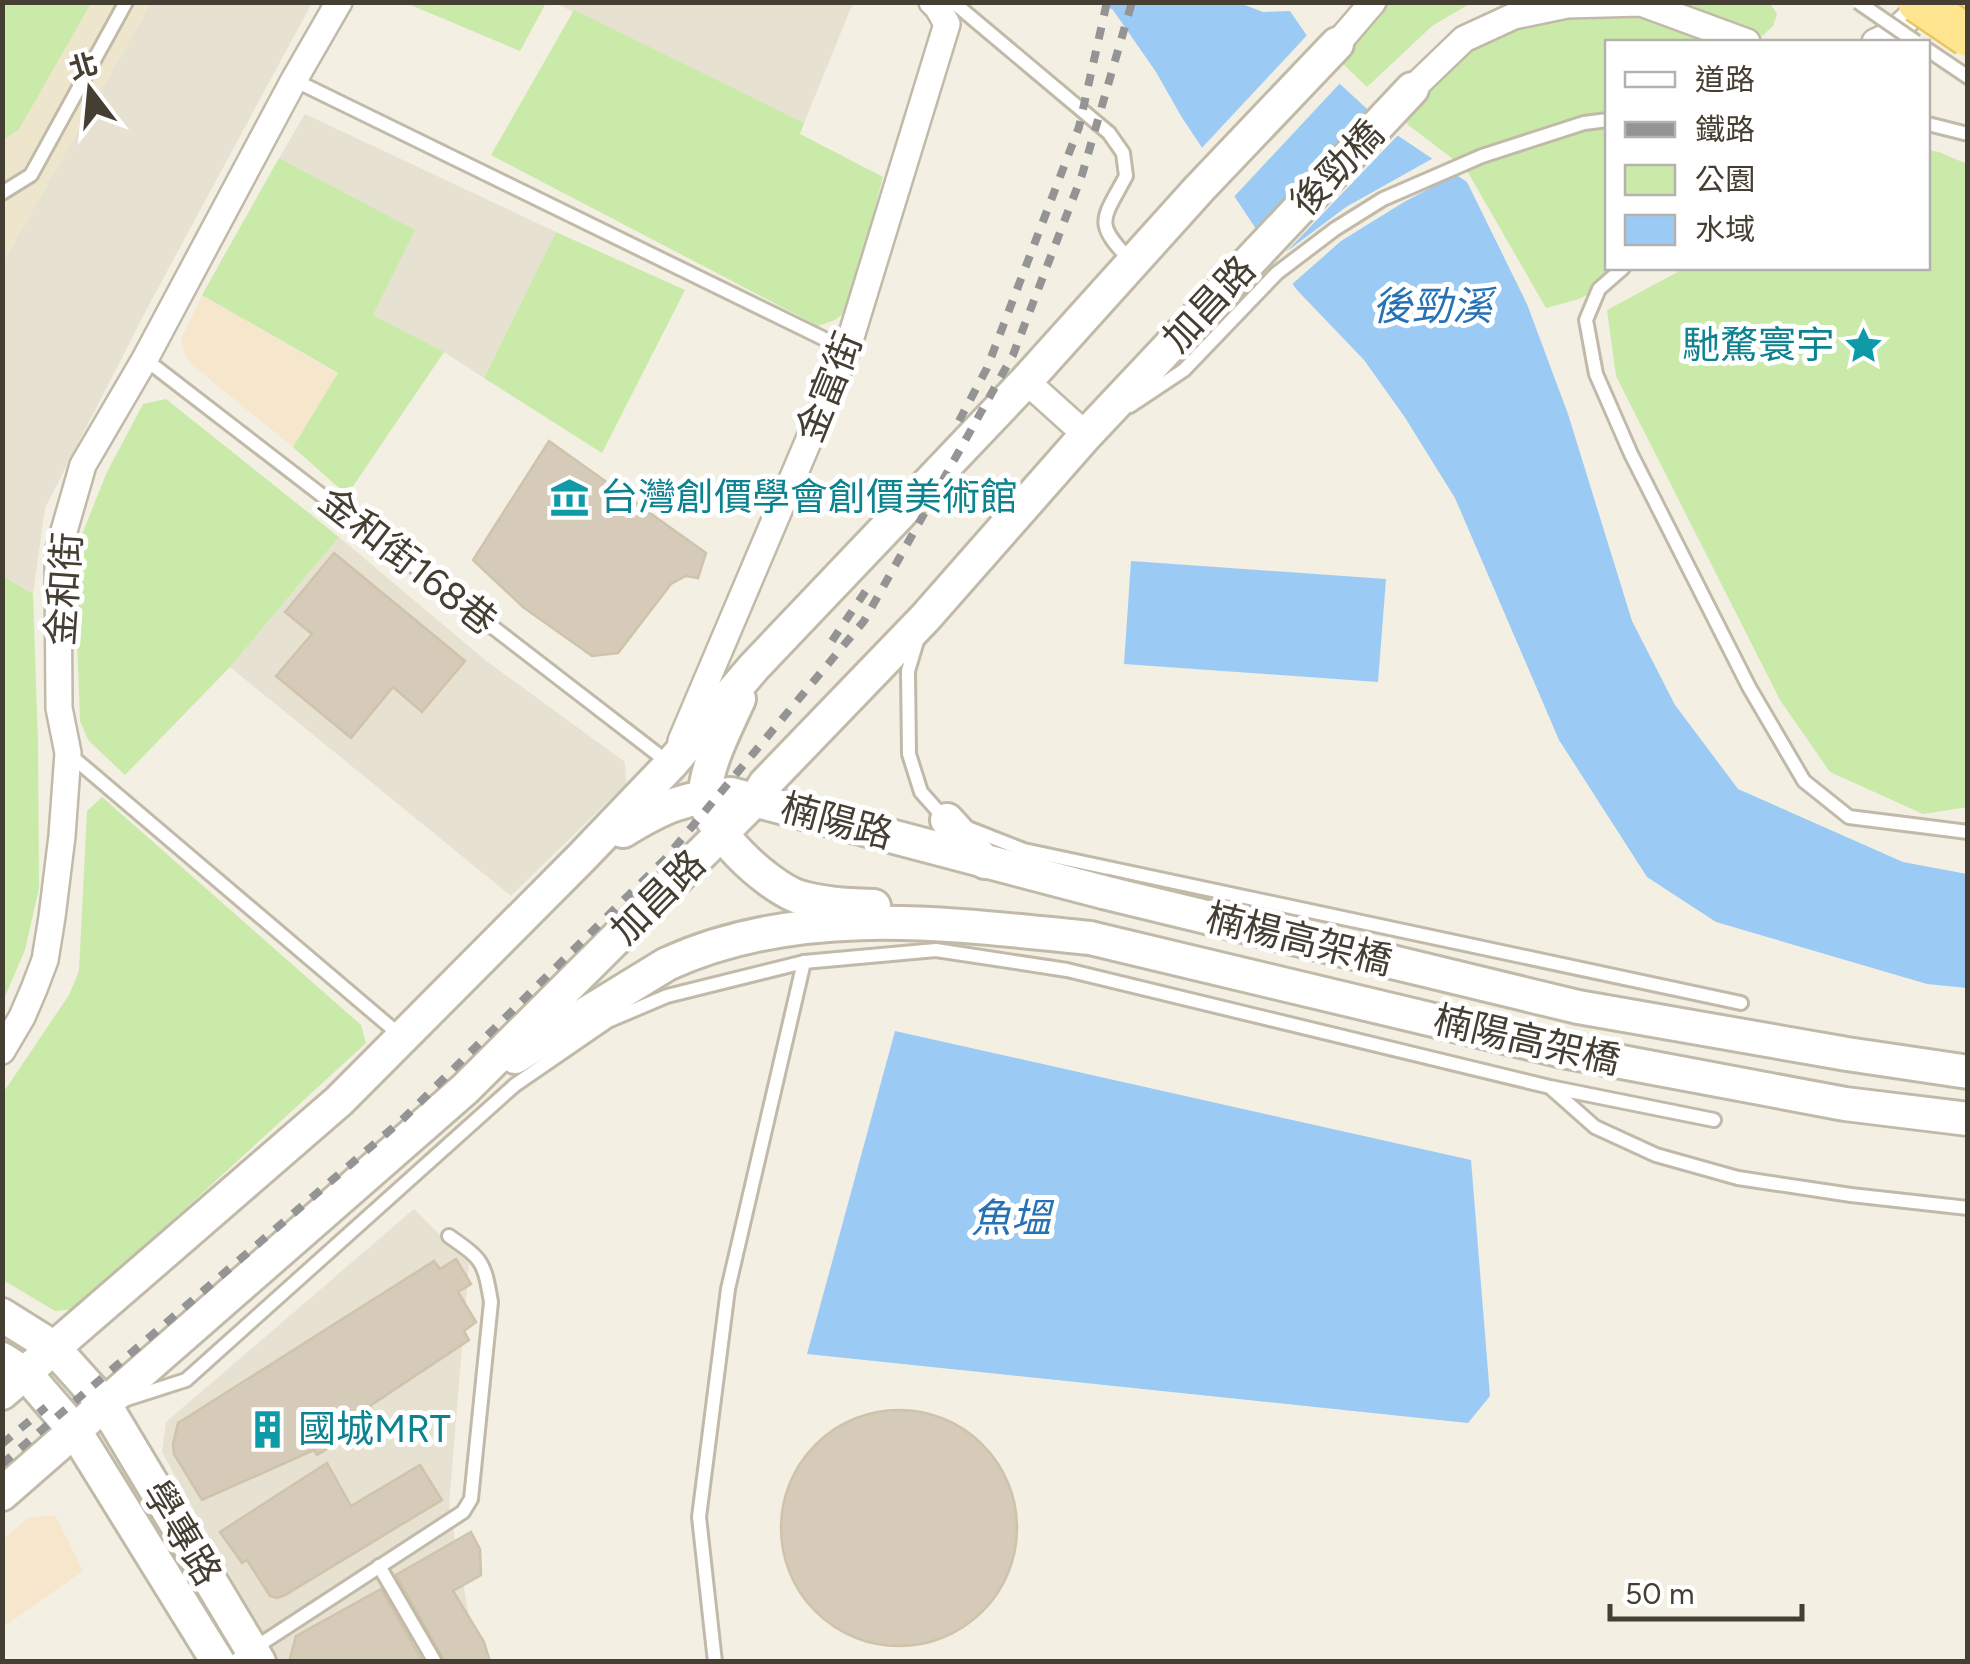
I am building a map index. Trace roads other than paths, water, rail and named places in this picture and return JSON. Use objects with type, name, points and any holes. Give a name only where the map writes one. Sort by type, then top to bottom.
[{"type":"main road","points":[[1918,2],[1968,36]]},
{"type":"street","name":"金和街","points":[[2,1051],[22,1017],[45,960],[62,836],[68,753],[59,708],[58,552],[83,465],[146,359],[338,2]]},
{"type":"street","name":"金富街","points":[[672,764],[846,350],[947,24],[932,2]]},
{"type":"street","points":[[10,1375],[54,1347],[339,1100],[581,858],[672,764],[754,666],[1026,381],[1373,2]]},
{"type":"street","points":[[1412,89],[1464,39],[1514,16],[1567,4],[1641,2],[1742,40]]},
{"type":"street","points":[[1879,40],[1892,34],[1926,2]]},
{"type":"street","name":"後勁橋","points":[[1269,260],[1412,89]]},
{"type":"street","name":"加昌路","points":[[2,1494],[465,1089],[756,799],[765,784],[924,618],[1086,435],[1269,260]]},
{"type":"street","points":[[1026,381],[1086,435]]},
{"type":"street","points":[[754,666],[719,745],[705,796],[710,816],[755,869],[795,895],[837,904],[961,912],[1090,938]]},
{"type":"street","name":"楠陽路","points":[[581,858],[674,803],[730,794],[1103,892]]},
{"type":"street","points":[[946,820],[985,862]]},
{"type":"street","name":"楠楊高架橋","points":[[1103,892],[1578,1007],[1968,1072]]},
{"type":"street","points":[[465,1089],[644,976],[694,952],[741,938],[818,926],[943,924],[1090,938]]},
{"type":"street","name":"楠陽高架橋","points":[[1090,938],[1563,1051],[1845,1104],[1968,1119]]},
{"type":"street","name":"學專路","points":[[2,1315],[54,1347],[105,1405],[248,1657]]},
{"type":"street","name":"學專路","points":[[10,1375],[76,1431],[218,1662]]},
{"type":"lane","points":[[2,193],[30,175],[126,2]]},
{"type":"lane","points":[[953,2],[1109,133],[1122,154],[1126,176],[1109,202],[1106,230],[1110,240],[1132,262]]},
{"type":"lane","points":[[1858,2],[1913,40]]},
{"type":"lane","points":[[1930,51],[1968,77]]},
{"type":"lane","points":[[294,80],[846,350]]},
{"type":"lane","points":[[1269,260],[1434,175],[1584,123],[1605,120]]},
{"type":"lane","points":[[1930,124],[1968,134]]},
{"type":"lane","points":[[1621,270],[1599,288],[1586,320],[1596,374],[1630,454],[1750,687],[1804,781],[1849,817],[1968,832]]},
{"type":"lane","name":"金和街168巷","points":[[146,359],[672,764]]},
{"type":"lane","points":[[924,618],[908,670],[909,754],[921,792],[946,820],[1024,850],[1740,1003]]},
{"type":"lane","points":[[68,753],[402,1037]]},
{"type":"lane","points":[[105,1405],[186,1380],[515,1085],[608,1021],[668,996],[804,962],[936,950],[1067,970],[1550,1087],[1714,1120]]},
{"type":"lane","points":[[715,1662],[699,1518],[703,1481],[728,1289],[804,962]]},
{"type":"lane","points":[[1550,1087],[1595,1127],[1656,1155],[1738,1178],[1851,1196],[1968,1208]]},
{"type":"lane","points":[[248,1657],[463,1512],[471,1499],[491,1302],[486,1274],[477,1256],[449,1236]]},
{"type":"lane","points":[[379,1566],[435,1662]]},
{"type":"water","name":"後勁溪","points":[[1237,2],[1263,12],[1290,11],[1340,84],[1391,131],[1467,182],[1527,304],[1568,414],[1632,621],[1675,705],[1738,789],[1903,862],[1967,874],[1967,988],[1927,984],[1716,922],[1647,877],[1559,740],[1455,498],[1404,416],[1364,360],[1296,289],[1156,72],[1113,10],[1102,3]]},
{"type":"water","points":[[1131,561],[1386,579],[1378,682],[1124,664]]},
{"type":"water","name":"魚塭","points":[[895,1031],[1471,1160],[1490,1396],[1468,1423],[807,1354]]},
{"type":"railway","points":[[959,421],[987,368],[1079,127],[1107,2]]},
{"type":"railway","points":[[2,1464],[402,1120],[665,859],[864,621],[1013,355],[1082,175],[1132,2]]},
{"type":"railway","points":[[832,641],[871,583]]},
{"type":"railway","points":[[2,1444],[46,1407]]},
{"type":"place","name":"馳騖寰宇","points":[[1864,345]]},
{"type":"place","name":"台灣創價學會創價美術館","points":[[570,497]]},
{"type":"place","name":"國城MRT","points":[[268,1429]]}]
